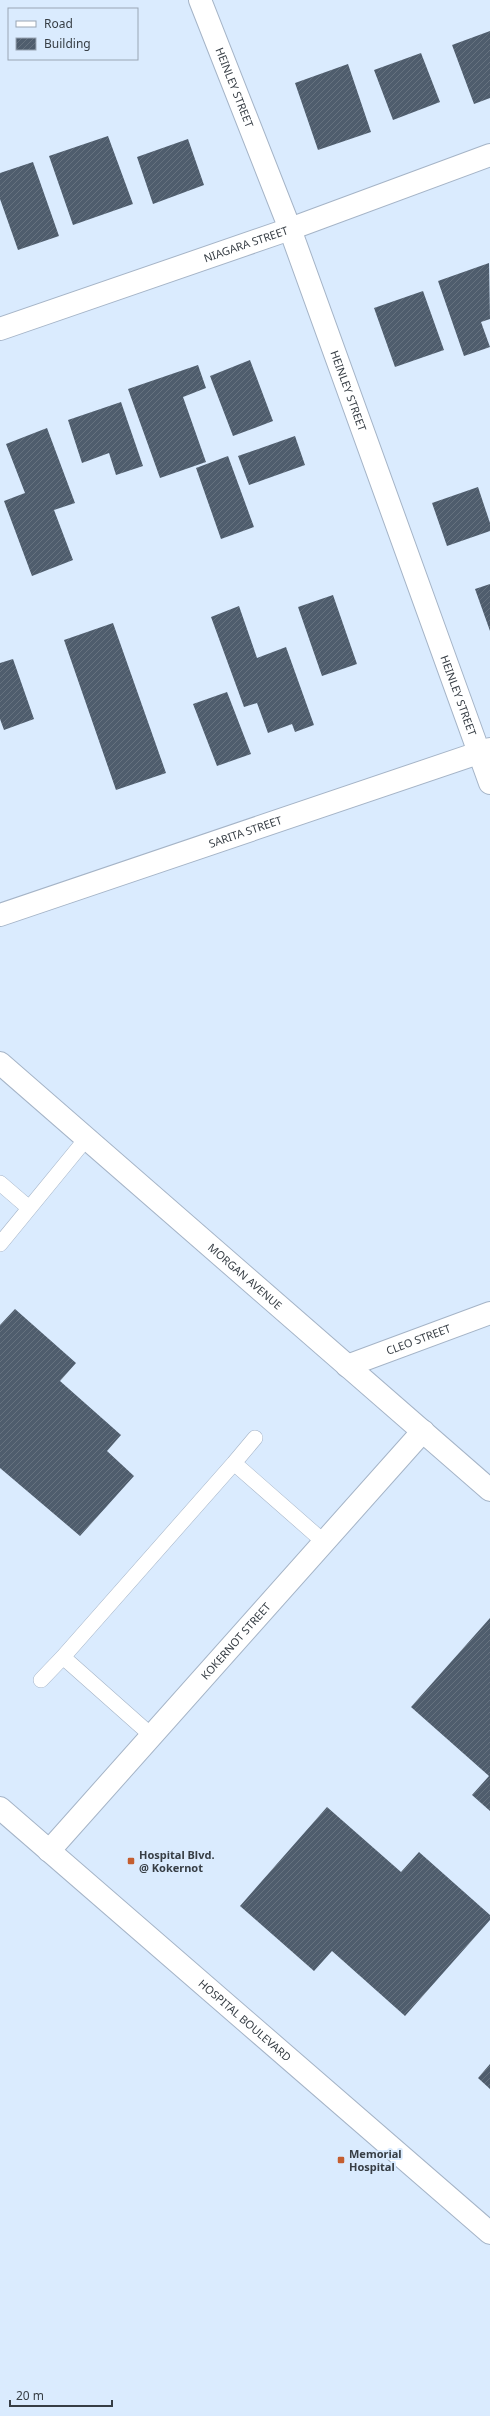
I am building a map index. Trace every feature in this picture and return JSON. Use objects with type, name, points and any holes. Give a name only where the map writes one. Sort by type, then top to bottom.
[{"type":"street","name":"HEINLEY STREET","points":[[200,0],[290,229],[485,751],[490,783]]},
{"type":"street","name":"NIAGARA STREET","points":[[0,329],[290,229],[490,154]]},
{"type":"street","name":"SARITA STREET","points":[[0,915],[485,751]]},
{"type":"street","name":"MORGAN AVENUE","points":[[0,1063],[490,1490]]},
{"type":"street","name":"CLEO STREET","points":[[347,1366],[490,1313]]},
{"type":"street","name":"KOKERNOT STREET","points":[[49,1851],[423,1431]]},
{"type":"street","name":"HOSPITAL BOULEVARD","points":[[0,1808],[490,2232]]},
{"type":"lane","points":[[0,1244],[86,1139]]},
{"type":"lane","points":[[0,1183],[29,1208]]},
{"type":"lane","points":[[41,1680],[63,1657],[255,1438]]},
{"type":"lane","points":[[234,1462],[324,1542]]},
{"type":"lane","points":[[63,1657],[152,1736]]},
{"type":"building","points":[[490,31],[490,98],[474,104],[452,45]]},
{"type":"building","points":[[421,53],[440,102],[393,120],[374,70]]},
{"type":"building","points":[[348,64],[371,132],[318,150],[295,83]]},
{"type":"building","points":[[108,136],[133,204],[73,225],[49,156]]},
{"type":"building","points":[[188,139],[204,185],[153,204],[137,157]]},
{"type":"building","points":[[33,162],[59,236],[18,250],[0,199],[0,173]]},
{"type":"building","points":[[489,263],[490,319],[481,322],[490,347],[464,356],[438,281]]},
{"type":"building","points":[[423,291],[444,350],[395,367],[374,308]]},
{"type":"building","points":[[250,360],[273,421],[233,436],[210,376]]},
{"type":"building","points":[[198,365],[206,388],[183,397],[206,462],[160,478],[128,389]]},
{"type":"building","points":[[121,402],[143,466],[116,475],[109,453],[82,463],[68,420]]},
{"type":"building","points":[[47,428],[75,503],[54,510],[73,560],[32,576],[4,501],[25,493],[6,444]]},
{"type":"building","points":[[295,436],[305,465],[249,485],[238,456]]},
{"type":"building","points":[[228,456],[254,527],[221,539],[196,468]]},
{"type":"building","points":[[478,487],[490,523],[490,531],[447,546],[432,503]]},
{"type":"building","points":[[490,584],[490,631],[475,589]]},
{"type":"building","points":[[333,595],[357,664],[322,676],[298,607]]},
{"type":"building","points":[[239,606],[257,658],[286,647],[314,725],[295,732],[292,724],[268,733],[257,703],[244,707],[211,617]]},
{"type":"building","points":[[113,623],[166,773],[116,790],[64,640]]},
{"type":"building","points":[[13,659],[34,719],[4,730],[0,719],[0,663]]},
{"type":"building","points":[[227,692],[251,754],[217,766],[193,704]]},
{"type":"building","points":[[15,1309],[76,1363],[60,1381],[121,1435],[107,1451],[134,1476],[80,1536],[0,1468],[0,1325]]},
{"type":"building","points":[[490,1618],[490,1811],[472,1795],[489,1776],[411,1707]]},
{"type":"building","points":[[327,1807],[401,1872],[419,1852],[490,1915],[490,1920],[405,2016],[332,1951],[314,1971],[240,1906]]},
{"type":"building","points":[[490,2064],[490,2089],[478,2078]]},
{"type":"place","name":"Hospital Blvd. @ Kokernot","points":[[131,1861]]},
{"type":"place","name":"Memorial Hospital","points":[[341,2160]]}]
